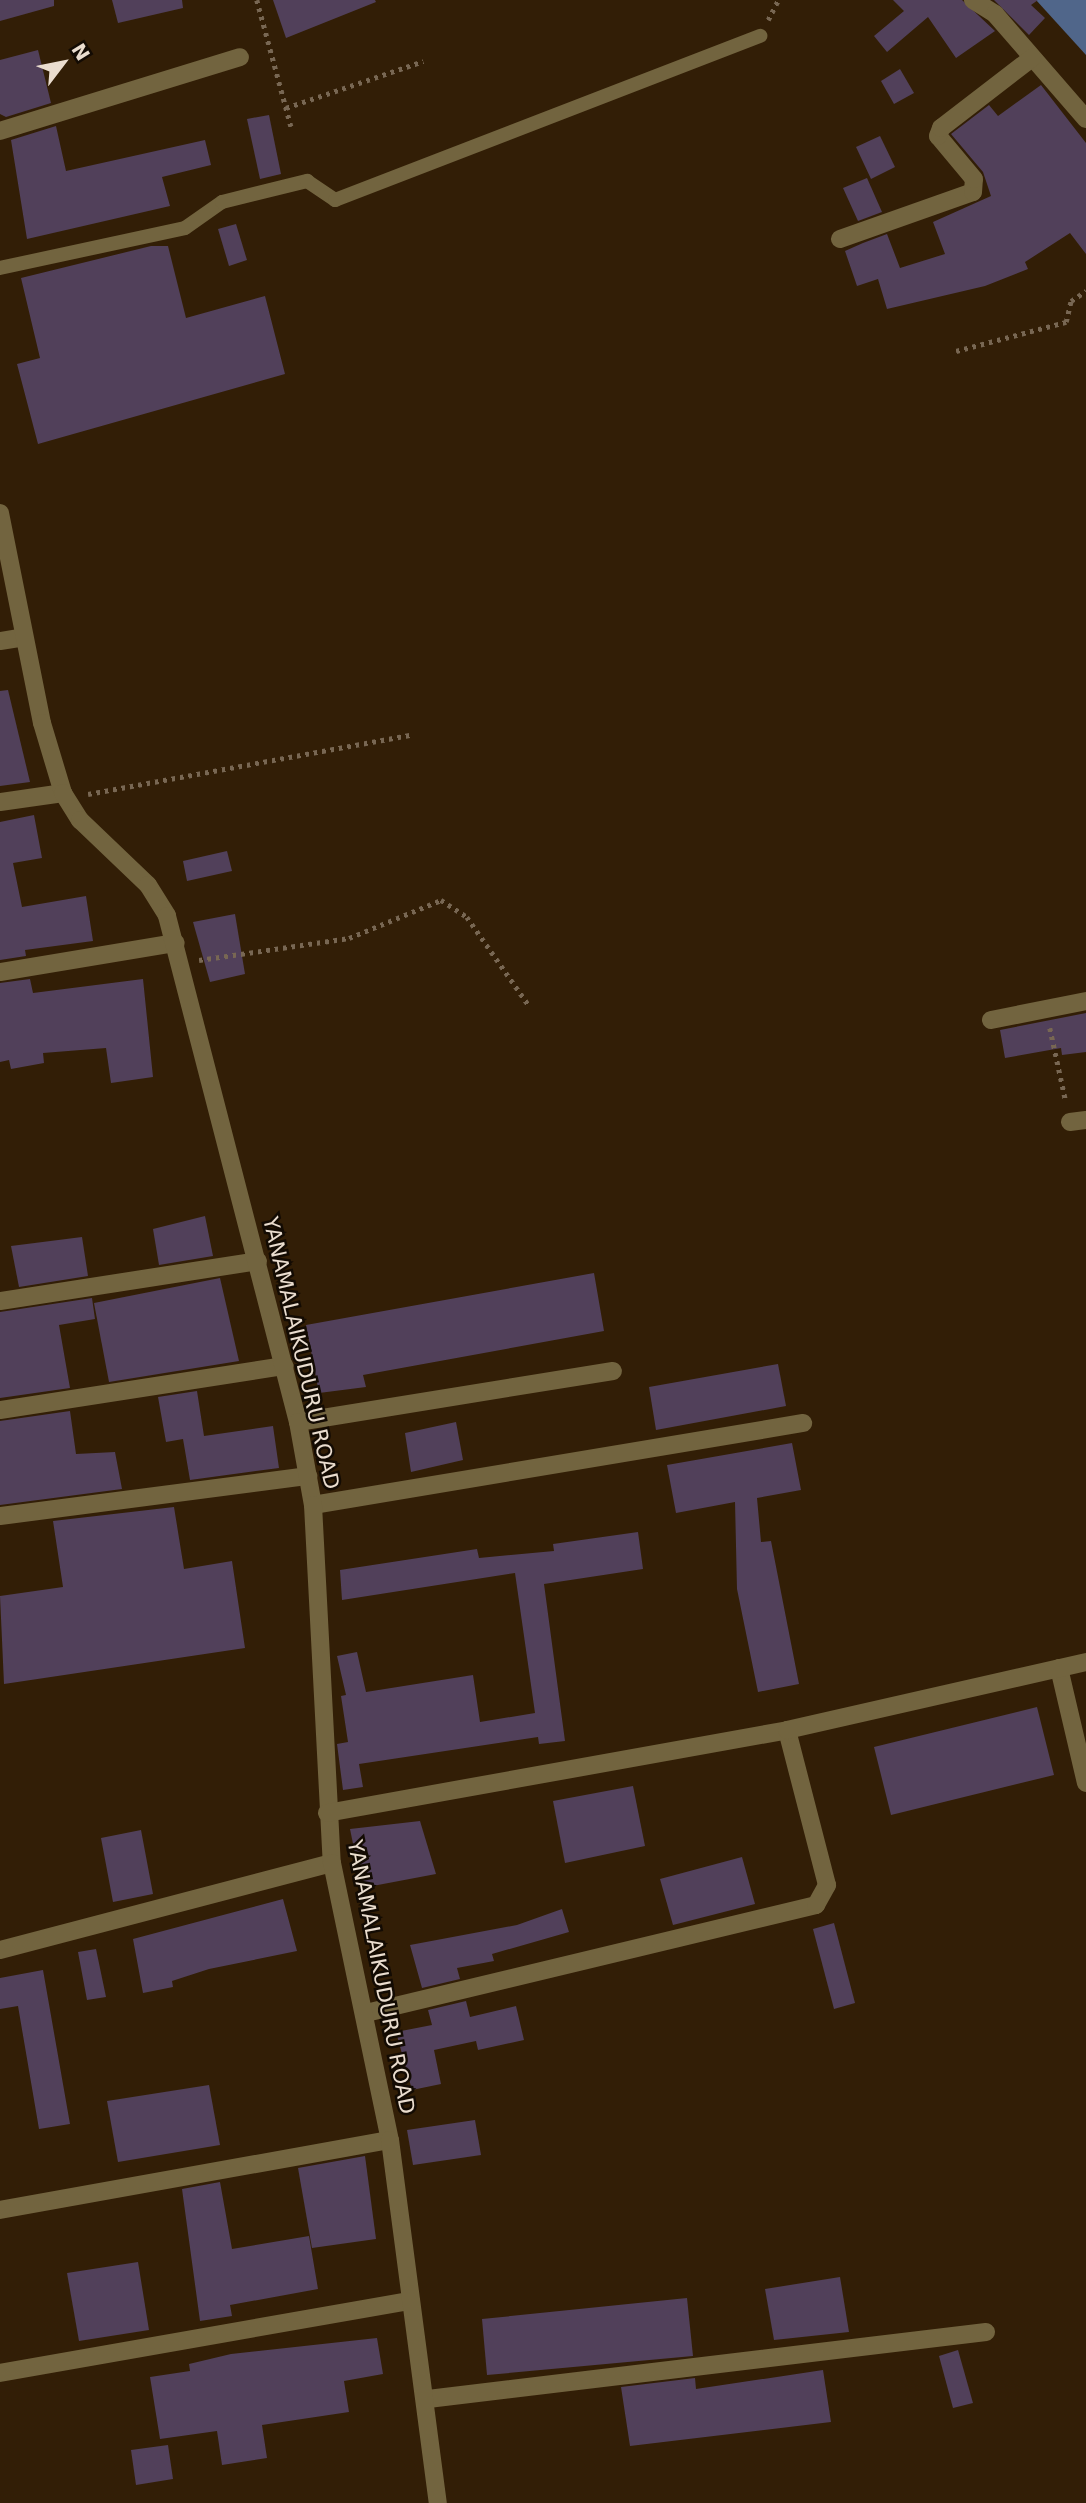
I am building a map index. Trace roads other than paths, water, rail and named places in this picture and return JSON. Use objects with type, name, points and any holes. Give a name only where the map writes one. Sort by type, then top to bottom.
[{"type":"street","points":[[973,0],[995,14],[1086,118]]},
{"type":"street","points":[[0,131],[240,57]]},
{"type":"street","points":[[840,239],[973,192],[974,179],[938,136],[941,128],[1032,58]]},
{"type":"street","name":"YANAMALAIKUDURU ROAD","points":[[0,513],[24,638],[63,793],[80,820],[148,885],[176,943],[298,1422],[313,1505],[331,1863],[366,2013],[390,2140],[410,2301],[428,2399],[438,2503]]},
{"type":"street","points":[[0,641],[24,638]]},
{"type":"street","points":[[0,802],[63,793]]},
{"type":"street","points":[[0,972],[176,943]]},
{"type":"street","points":[[992,1020],[1086,1001]]},
{"type":"street","points":[[0,1301],[258,1261]]},
{"type":"street","points":[[0,1410],[285,1366]]},
{"type":"street","points":[[298,1422],[613,1371]]},
{"type":"street","points":[[313,1505],[803,1423]]},
{"type":"street","points":[[0,1516],[308,1476]]},
{"type":"street","points":[[327,1813],[787,1730],[1086,1662]]},
{"type":"street","points":[[1059,1668],[1086,1783]]},
{"type":"street","points":[[366,2013],[816,1905],[827,1885],[787,1730]]},
{"type":"street","points":[[0,1950],[331,1863]]},
{"type":"street","points":[[0,2210],[390,2140]]},
{"type":"street","points":[[0,2372],[410,2301]]},
{"type":"street","points":[[428,2399],[986,2332]]},
{"type":"lane","points":[[0,268],[185,228],[222,202],[307,181],[335,200],[760,36]]},
{"type":"water","points":[[1036,0],[1086,0],[1086,55]]}]
